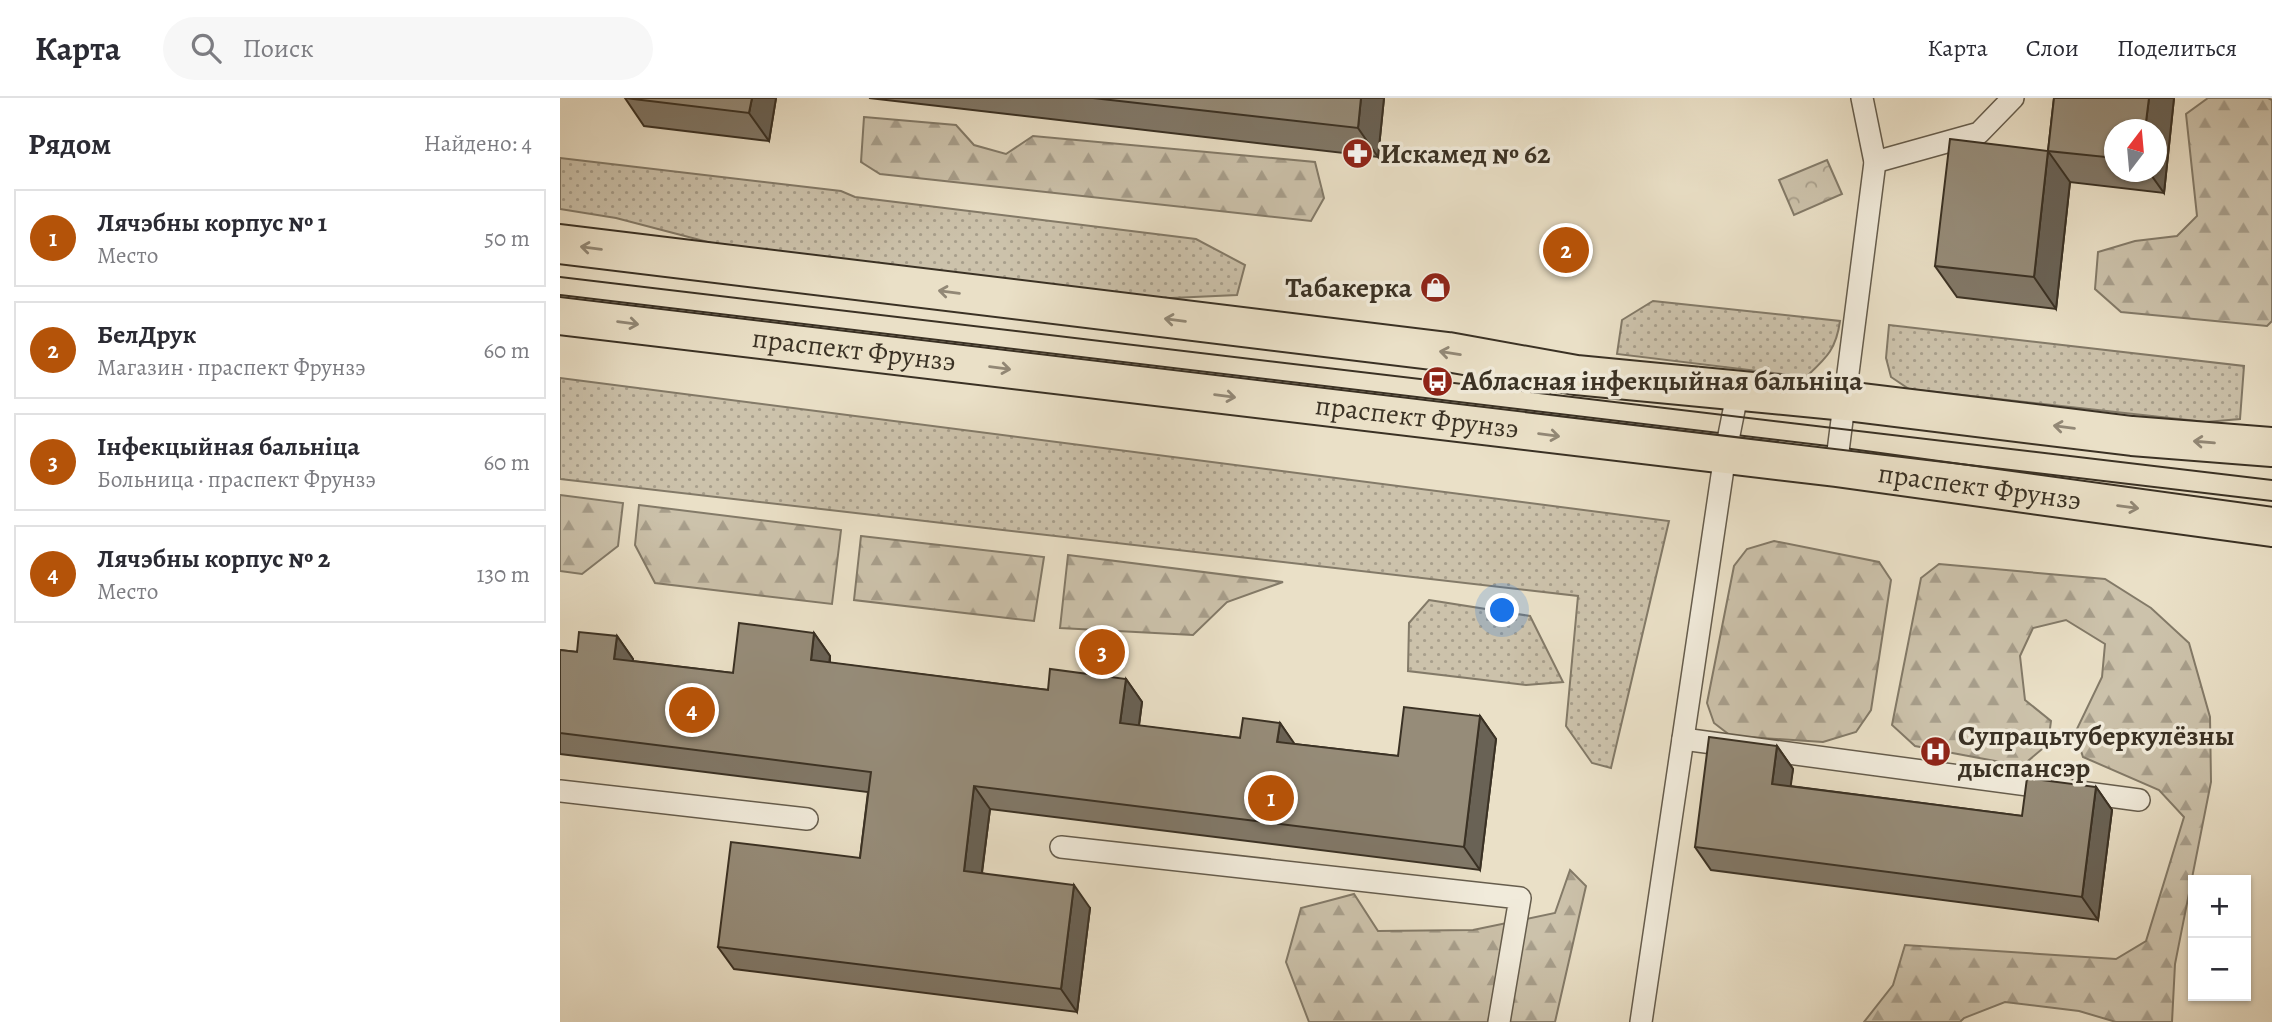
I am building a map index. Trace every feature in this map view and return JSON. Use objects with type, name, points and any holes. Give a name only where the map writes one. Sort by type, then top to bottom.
[{"type":"main road","points":[[560,244],[1448,352],[1576,374],[1846,401],[2132,436],[2272,447]]},
{"type":"main road","name":"праспект Фрунзэ","points":[[560,315],[1836,467],[2272,527]]},
{"type":"lane","points":[[1836,467],[1875,162],[1862,98]]},
{"type":"lane","points":[[1875,162],[1979,133],[2013,98]]},
{"type":"lane","points":[[1641,1022],[1725,455],[1738,390]]},
{"type":"lane","points":[[1683,739],[2139,800]]},
{"type":"lane","points":[[560,791],[807,819]]},
{"type":"lane","points":[[1061,847],[1520,898],[1499,1022]]},
{"type":"green space","points":[[2208,98],[2272,100],[2272,321],[2267,326],[2121,312],[2095,289],[2098,252],[2135,241],[2177,236],[2197,216],[2186,114]]},
{"type":"green space","points":[[864,117],[956,125],[974,145],[1006,154],[1033,136],[1315,162],[1324,198],[1311,221],[880,174],[861,162]]},
{"type":"green space","points":[[560,158],[841,191],[855,197],[1196,239],[1245,265],[1237,295],[1150,299],[723,246],[616,218],[560,209]]},
{"type":"green space","points":[[1827,160],[1842,194],[1794,215],[1779,180]]},
{"type":"green space","points":[[1653,301],[1840,321],[1829,353],[1806,377],[1617,354],[1622,320]]},
{"type":"green space","points":[[1889,325],[2244,366],[2240,419],[2206,422],[1909,389],[1891,377],[1886,358]]},
{"type":"green space","points":[[560,378],[1669,521],[1611,768],[1592,763],[1566,726],[1578,596],[560,479]]},
{"type":"green space","points":[[560,495],[623,503],[618,546],[582,574],[560,571]]},
{"type":"green space","points":[[639,505],[841,530],[832,604],[655,583],[635,545]]},
{"type":"green space","points":[[861,536],[1044,557],[1034,621],[854,600]]},
{"type":"green space","points":[[1774,541],[1879,562],[1891,580],[1871,710],[1856,732],[1823,742],[1731,736],[1714,723],[1707,703],[1734,566],[1747,549]]},
{"type":"green space","points":[[1068,555],[1283,582],[1227,602],[1193,635],[1060,628]]},
{"type":"green space","points":[[1939,564],[2105,579],[2151,608],[2189,643],[2210,717],[2211,782],[2193,875],[2188,875],[2188,898],[2175,964],[2172,1022],[2116,1022],[2079,1011],[2005,1002],[1960,1022],[1864,1022],[1893,985],[1905,945],[2116,959],[2146,941],[2184,817],[2159,790],[2083,757],[2075,733],[2102,677],[2105,644],[2066,620],[2033,628],[2020,656],[2025,700],[2051,721],[2048,744],[2022,766],[1915,746],[1892,725],[1921,578]]},
{"type":"green space","points":[[1429,600],[1530,616],[1563,682],[1526,685],[1408,671],[1409,623]]},
{"type":"green space","points":[[1570,870],[1586,886],[1555,1022],[1309,1022],[1286,962],[1301,908],[1354,894],[1378,931],[1473,930],[1555,913]]},
{"type":"building","points":[[625,98],[752,98],[749,113]]},
{"type":"building","points":[[1093,98],[1361,98],[1358,128]]},
{"type":"building","points":[[2054,98],[2149,98],[2146,119],[2104,119],[2104,157],[2048,151]]},
{"type":"building","points":[[1950,139],[2048,151],[2034,277],[1935,266]]},
{"type":"building","points":[[739,623],[814,633],[811,660],[1048,690],[1050,669],[1126,679],[1120,723],[1240,738],[1243,718],[1280,723],[1277,742],[1398,756],[1404,707],[1480,716],[1464,847],[974,786],[964,871],[1074,885],[1061,989],[718,947],[731,842],[860,858],[871,772],[560,733],[560,650],[577,652],[579,632],[617,636],[614,659],[733,673]]},
{"type":"building","points":[[1709,737],[1777,746],[1772,784],[2022,816],[2027,778],[2096,787],[2082,897],[1695,847]]},
{"type":"tram line","points":[[560,277],[2272,480]]},
{"type":"tram line","points":[[560,297],[2272,501]]},
{"type":"place","name":"Искамед № 62","points":[[1357,154]]},
{"type":"place","name":"БелДрук","points":[[1566,250]]},
{"type":"place","name":"Табакерка","points":[[1435,288]]},
{"type":"place","name":"Абласная інфекцыйная бальніца","points":[[1438,381]]},
{"type":"place","name":"Інфекцыйная бальніца","points":[[1102,652]]},
{"type":"place","name":"Лячэбны корпус № 2","points":[[692,710]]},
{"type":"place","name":"Супрацьтуберкулёзны дыспансэр","points":[[1935,752]]},
{"type":"place","name":"Лячэбны корпус № 1","points":[[1271,798]]}]
